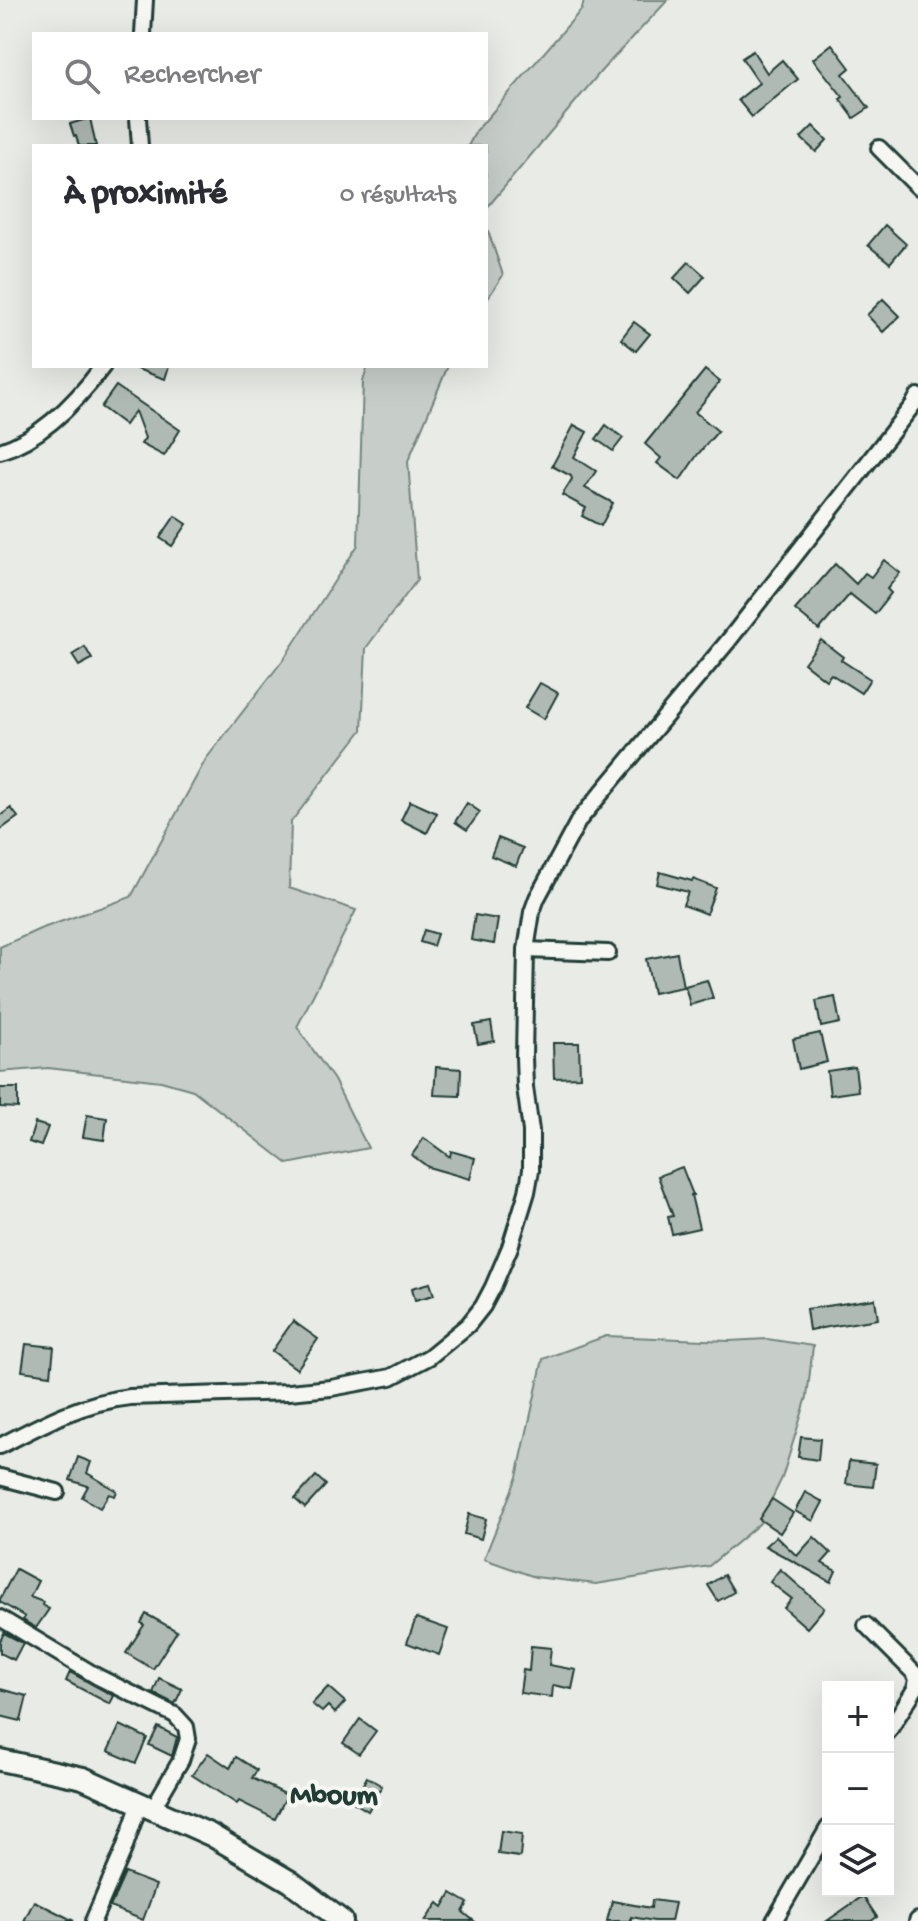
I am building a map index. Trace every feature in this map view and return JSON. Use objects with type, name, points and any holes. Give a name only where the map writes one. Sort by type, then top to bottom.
[{"type":"main road","points":[[0,1760],[83,1778],[211,1835],[291,1882],[342,1921]]},
{"type":"street","points":[[143,32],[145,0]]},
{"type":"street","points":[[138,120],[140,144]]},
{"type":"street","points":[[879,148],[918,187]]},
{"type":"street","points":[[0,451],[33,435],[62,412],[101,368]]},
{"type":"street","points":[[0,1446],[48,1421],[107,1400],[289,1392],[391,1377],[429,1357],[468,1325],[483,1306],[510,1247],[531,1170],[531,1131],[524,1057],[526,950],[537,898],[579,820],[729,640],[918,396]]},
{"type":"street","points":[[526,950],[608,953]]},
{"type":"street","points":[[0,1477],[57,1492]]},
{"type":"street","points":[[0,1618],[98,1677],[175,1715],[186,1727],[188,1739],[181,1760],[146,1806],[93,1921]]},
{"type":"street","points":[[866,1625],[915,1674],[917,1680],[915,1689],[894,1722]]},
{"type":"street","points":[[774,1921],[822,1838]]},
{"type":"shaded area","points":[[584,0],[668,0],[602,70],[488,207],[488,144],[469,144],[476,131],[582,9]]},
{"type":"shaded area","points":[[488,231],[503,275],[488,298]]},
{"type":"shaded area","points":[[367,368],[447,368],[408,461],[417,580],[366,648],[362,730],[291,822],[289,888],[356,910],[297,1027],[334,1080],[368,1148],[288,1164],[193,1090],[161,1081],[48,1068],[0,1072],[0,947],[40,929],[131,897],[206,759],[283,660],[358,545],[363,381]]},
{"type":"shaded area","points":[[606,1336],[729,1341],[767,1339],[813,1346],[807,1397],[782,1478],[760,1523],[709,1566],[596,1584],[535,1577],[484,1559],[517,1477],[543,1359]]},
{"type":"building","points":[[832,44],[850,68],[843,74],[869,108],[854,118],[840,99],[843,97],[813,59]]},
{"type":"building","points":[[753,51],[767,73],[782,60],[798,79],[752,117],[738,100],[759,83],[742,58]]},
{"type":"building","points":[[90,120],[96,144],[78,144],[70,124]]},
{"type":"building","points":[[813,126],[827,140],[816,152],[801,138]]},
{"type":"building","points":[[885,225],[906,244],[890,263],[868,245]]},
{"type":"building","points":[[689,262],[705,276],[690,293],[674,278]]},
{"type":"building","points":[[883,299],[900,316],[883,332],[867,315]]},
{"type":"building","points":[[634,322],[650,334],[636,351],[621,339]]},
{"type":"building","points":[[134,368],[168,368],[165,379]]},
{"type":"building","points":[[705,370],[720,382],[695,412],[718,431],[680,480],[657,463],[661,458],[645,444]]},
{"type":"building","points":[[116,386],[180,430],[164,456],[141,444],[145,438],[135,411],[125,425],[101,407]]},
{"type":"building","points":[[574,425],[587,432],[574,457],[596,471],[585,488],[613,503],[601,526],[582,516],[586,508],[562,495],[571,476],[552,466]]},
{"type":"building","points":[[606,425],[623,438],[613,451],[596,439]]},
{"type":"building","points":[[175,516],[187,524],[172,546],[160,538]]},
{"type":"building","points":[[884,560],[900,573],[887,589],[891,593],[875,614],[850,594],[819,630],[795,610],[835,564],[856,584],[865,573],[871,577]]},
{"type":"building","points":[[821,640],[843,657],[841,660],[870,679],[861,693],[831,674],[826,680],[804,663]]},
{"type":"building","points":[[85,647],[92,659],[79,666],[72,655]]},
{"type":"building","points":[[540,683],[558,693],[544,719],[525,708]]},
{"type":"building","points":[[410,801],[437,813],[427,833],[401,820]]},
{"type":"building","points":[[467,803],[480,812],[467,830],[455,822]]},
{"type":"building","points":[[11,808],[18,817],[0,830],[0,816]]},
{"type":"building","points":[[498,838],[523,848],[516,866],[491,856]]},
{"type":"building","points":[[660,872],[716,888],[706,914],[683,905],[688,892],[657,884]]},
{"type":"building","points":[[475,915],[498,919],[494,944],[471,940]]},
{"type":"building","points":[[424,930],[437,934],[433,946],[420,942]]},
{"type":"building","points":[[677,953],[683,987],[653,993],[646,959]]},
{"type":"building","points":[[707,980],[713,998],[690,1005],[685,986]]},
{"type":"building","points":[[835,997],[840,1023],[821,1027],[816,1001]]},
{"type":"building","points":[[491,1022],[494,1041],[478,1044],[474,1025]]},
{"type":"building","points":[[820,1033],[827,1062],[799,1069],[793,1039]]},
{"type":"building","points":[[553,1043],[579,1043],[580,1077],[554,1078]]},
{"type":"building","points":[[436,1067],[461,1069],[460,1096],[434,1095]]},
{"type":"building","points":[[855,1067],[858,1091],[830,1095],[827,1071]]},
{"type":"building","points":[[0,1088],[18,1088],[18,1108],[0,1107]]},
{"type":"building","points":[[87,1115],[107,1118],[104,1140],[83,1137]]},
{"type":"building","points":[[35,1123],[48,1127],[41,1146],[29,1142]]},
{"type":"building","points":[[424,1138],[450,1157],[451,1151],[475,1158],[470,1179],[428,1167],[412,1155]]},
{"type":"building","points":[[682,1167],[693,1195],[699,1228],[672,1234],[668,1217],[673,1216],[658,1176]]},
{"type":"building","points":[[430,1283],[434,1295],[415,1300],[412,1288]]},
{"type":"building","points":[[875,1299],[878,1319],[809,1330],[806,1309]]},
{"type":"building","points":[[293,1321],[318,1339],[297,1369],[272,1351]]},
{"type":"building","points":[[26,1344],[54,1347],[51,1375],[22,1371]]},
{"type":"building","points":[[801,1437],[820,1439],[818,1460],[798,1457]]},
{"type":"building","points":[[78,1457],[91,1462],[87,1473],[117,1491],[115,1496],[109,1494],[100,1508],[82,1497],[88,1486],[70,1480]]},
{"type":"building","points":[[849,1461],[876,1464],[873,1487],[846,1484]]},
{"type":"building","points":[[316,1476],[326,1485],[305,1508],[295,1499]]},
{"type":"building","points":[[805,1492],[823,1502],[813,1521],[795,1511]]},
{"type":"building","points":[[772,1499],[793,1513],[780,1533],[759,1519]]},
{"type":"building","points":[[469,1514],[486,1519],[481,1539],[464,1534]]},
{"type":"building","points":[[776,1536],[797,1556],[814,1537],[831,1553],[822,1563],[836,1571],[831,1582],[765,1546]]},
{"type":"building","points":[[16,1569],[38,1581],[30,1597],[43,1602],[42,1605],[49,1609],[36,1628],[23,1620],[25,1617],[0,1602]]},
{"type":"building","points":[[780,1569],[824,1608],[807,1628],[784,1608],[792,1599],[770,1582]]},
{"type":"building","points":[[724,1575],[734,1592],[718,1601],[708,1585]]},
{"type":"building","points":[[146,1614],[177,1631],[153,1669],[126,1653],[144,1625],[141,1623]]},
{"type":"building","points":[[416,1618],[448,1629],[439,1655],[407,1643]]},
{"type":"building","points":[[4,1633],[23,1643],[14,1660],[0,1653]]},
{"type":"building","points":[[531,1646],[551,1648],[549,1665],[576,1670],[572,1689],[553,1685],[552,1697],[520,1693],[523,1670],[529,1671]]},
{"type":"building","points":[[70,1672],[114,1696],[110,1704],[66,1681]]},
{"type":"building","points":[[159,1678],[182,1689],[175,1704],[153,1693]]},
{"type":"building","points":[[328,1687],[345,1702],[335,1713],[328,1706],[322,1712],[312,1704]]},
{"type":"building","points":[[0,1689],[27,1696],[21,1721],[0,1716]]},
{"type":"building","points":[[360,1719],[376,1731],[359,1754],[343,1743]]},
{"type":"building","points":[[120,1725],[147,1738],[136,1763],[108,1751]]},
{"type":"building","points":[[158,1727],[177,1737],[172,1756],[149,1745]]},
{"type":"building","points":[[208,1753],[230,1768],[236,1757],[257,1770],[252,1778],[287,1795],[275,1819],[239,1801],[237,1804],[192,1775]]},
{"type":"building","points":[[367,1777],[382,1786],[368,1811],[353,1802]]},
{"type":"building","points":[[501,1831],[522,1834],[520,1857],[498,1854]]},
{"type":"building","points":[[125,1873],[156,1885],[143,1920],[110,1907]]},
{"type":"building","points":[[451,1893],[468,1903],[463,1912],[474,1921],[425,1921],[438,1903],[443,1907]]},
{"type":"building","points":[[862,1897],[877,1917],[871,1921],[827,1921]]},
{"type":"building","points":[[652,1900],[675,1903],[671,1921],[631,1917],[631,1921],[607,1921],[612,1901],[651,1908]]},
{"type":"building","points":[[34,1901],[74,1921],[24,1921]]},
{"type":"district","name":"Mboum","points":[[334,1793]]}]
